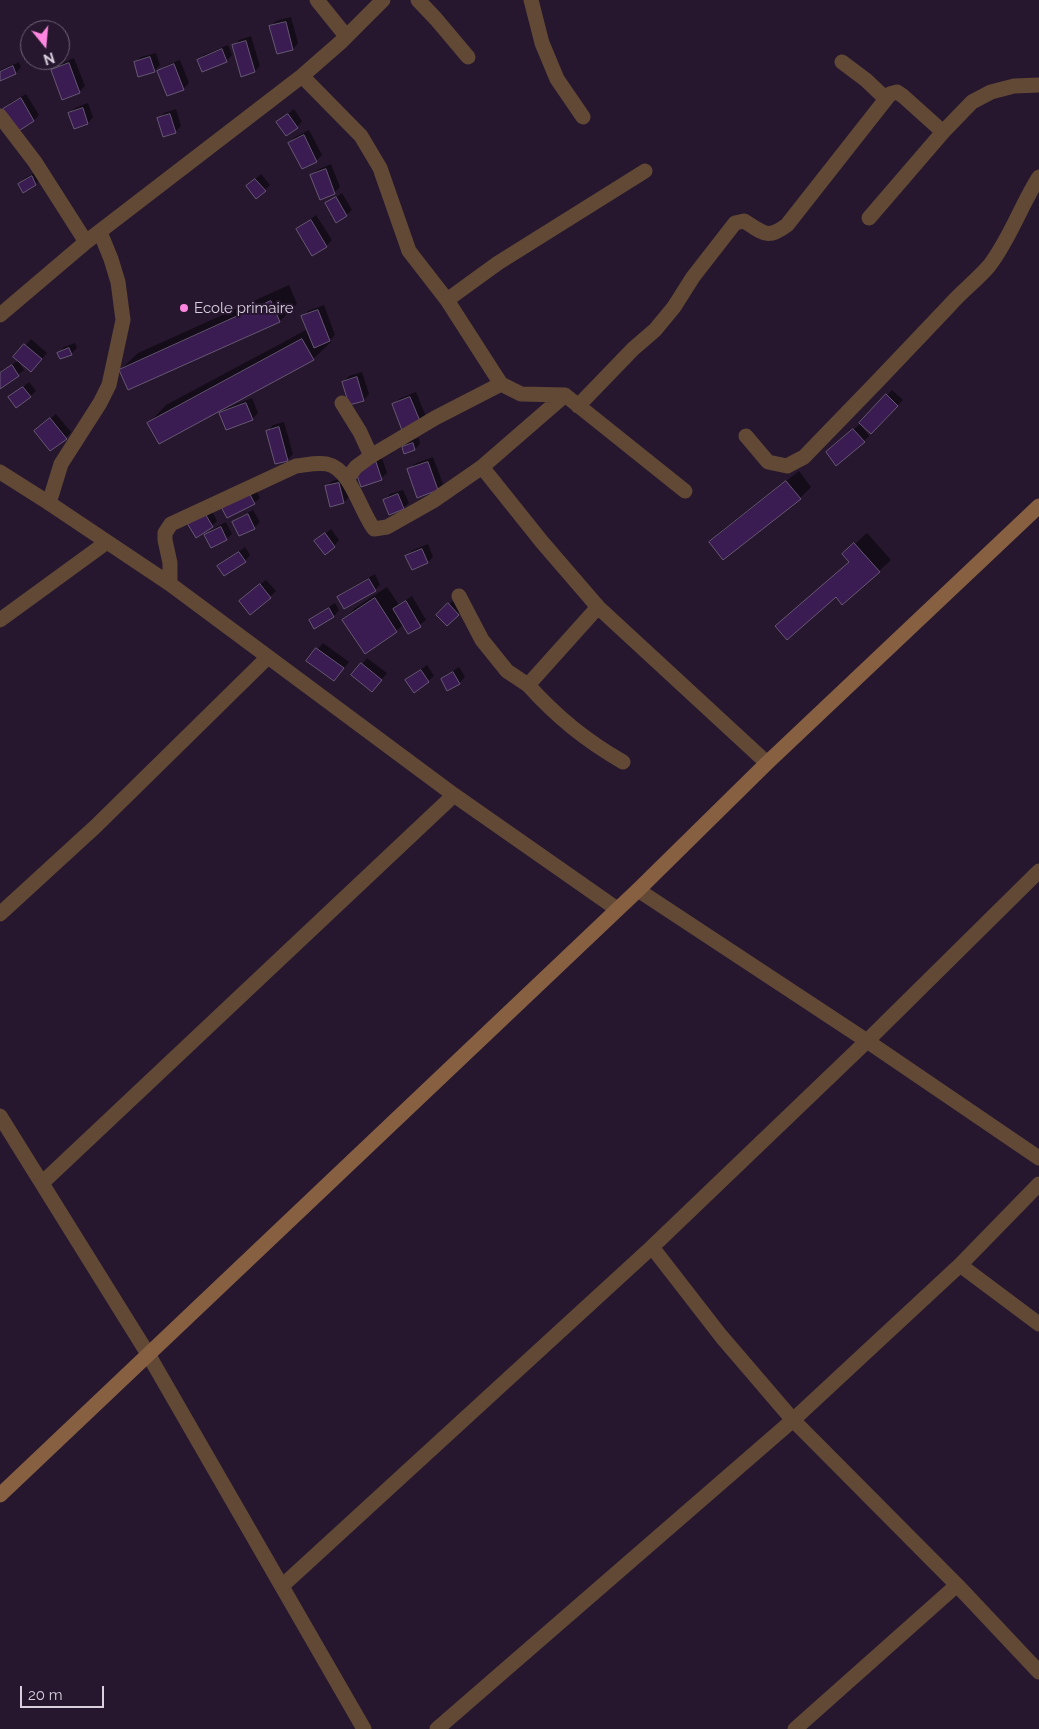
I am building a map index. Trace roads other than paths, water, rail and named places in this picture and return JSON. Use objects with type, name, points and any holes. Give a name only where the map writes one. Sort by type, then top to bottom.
[{"type":"street","points":[[317,0],[346,36]]},
{"type":"street","points":[[0,314],[86,242],[302,76],[383,0]]},
{"type":"street","points":[[418,0],[468,57]]},
{"type":"street","points":[[531,0],[542,44],[557,79],[582,117]]},
{"type":"street","points":[[842,62],[866,80],[886,99]]},
{"type":"street","points":[[302,76],[361,136],[380,168],[409,251],[447,300],[502,384],[521,394],[565,395],[684,491]]},
{"type":"street","points":[[870,218],[942,132],[972,102],[990,92],[1014,86],[1039,85]]},
{"type":"street","points":[[578,406],[633,349],[655,330],[735,223],[744,221],[766,234],[775,234],[787,225],[890,94],[896,92],[903,96],[942,132]]},
{"type":"street","points":[[0,116],[35,162],[86,242]]},
{"type":"street","points":[[447,300],[498,263],[645,171]]},
{"type":"street","points":[[746,436],[768,462],[788,466],[804,457],[898,362],[953,301],[988,266],[1007,238],[1039,176]]},
{"type":"street","points":[[49,503],[61,464],[100,403],[109,385],[123,320],[118,282],[100,232]]},
{"type":"street","points":[[348,479],[356,467],[371,456],[435,418],[502,384]]},
{"type":"street","points":[[170,584],[170,562],[165,533],[171,524],[296,466],[328,464],[339,469],[348,479],[367,520],[374,529],[387,527],[482,467],[565,395]]},
{"type":"street","points":[[342,403],[360,432],[371,456]]},
{"type":"street","points":[[482,467],[542,542],[598,607],[767,762]]},
{"type":"street","points":[[0,472],[170,584],[454,795],[617,909]]},
{"type":"street","points":[[0,1495],[638,890],[767,762],[1039,506]]},
{"type":"street","points":[[0,620],[107,542]]},
{"type":"street","points":[[459,596],[482,640],[508,671],[528,685],[548,707],[596,747],[623,762]]},
{"type":"street","points":[[528,685],[598,607]]},
{"type":"street","points":[[0,914],[96,826],[268,657]]},
{"type":"street","points":[[42,1183],[454,795]]},
{"type":"street","points":[[282,1586],[652,1247],[868,1041],[1039,871]]},
{"type":"street","points":[[638,890],[868,1041],[1039,1158]]},
{"type":"street","points":[[0,1116],[148,1354],[364,1729]]},
{"type":"street","points":[[437,1729],[794,1420],[960,1265],[1039,1184]]},
{"type":"street","points":[[652,1247],[721,1336],[794,1420],[957,1585],[1039,1672]]},
{"type":"street","points":[[960,1265],[1039,1324]]},
{"type":"street","points":[[795,1729],[957,1585]]},
{"type":"place","name":"Ecole primaire","points":[[184,308]]}]
